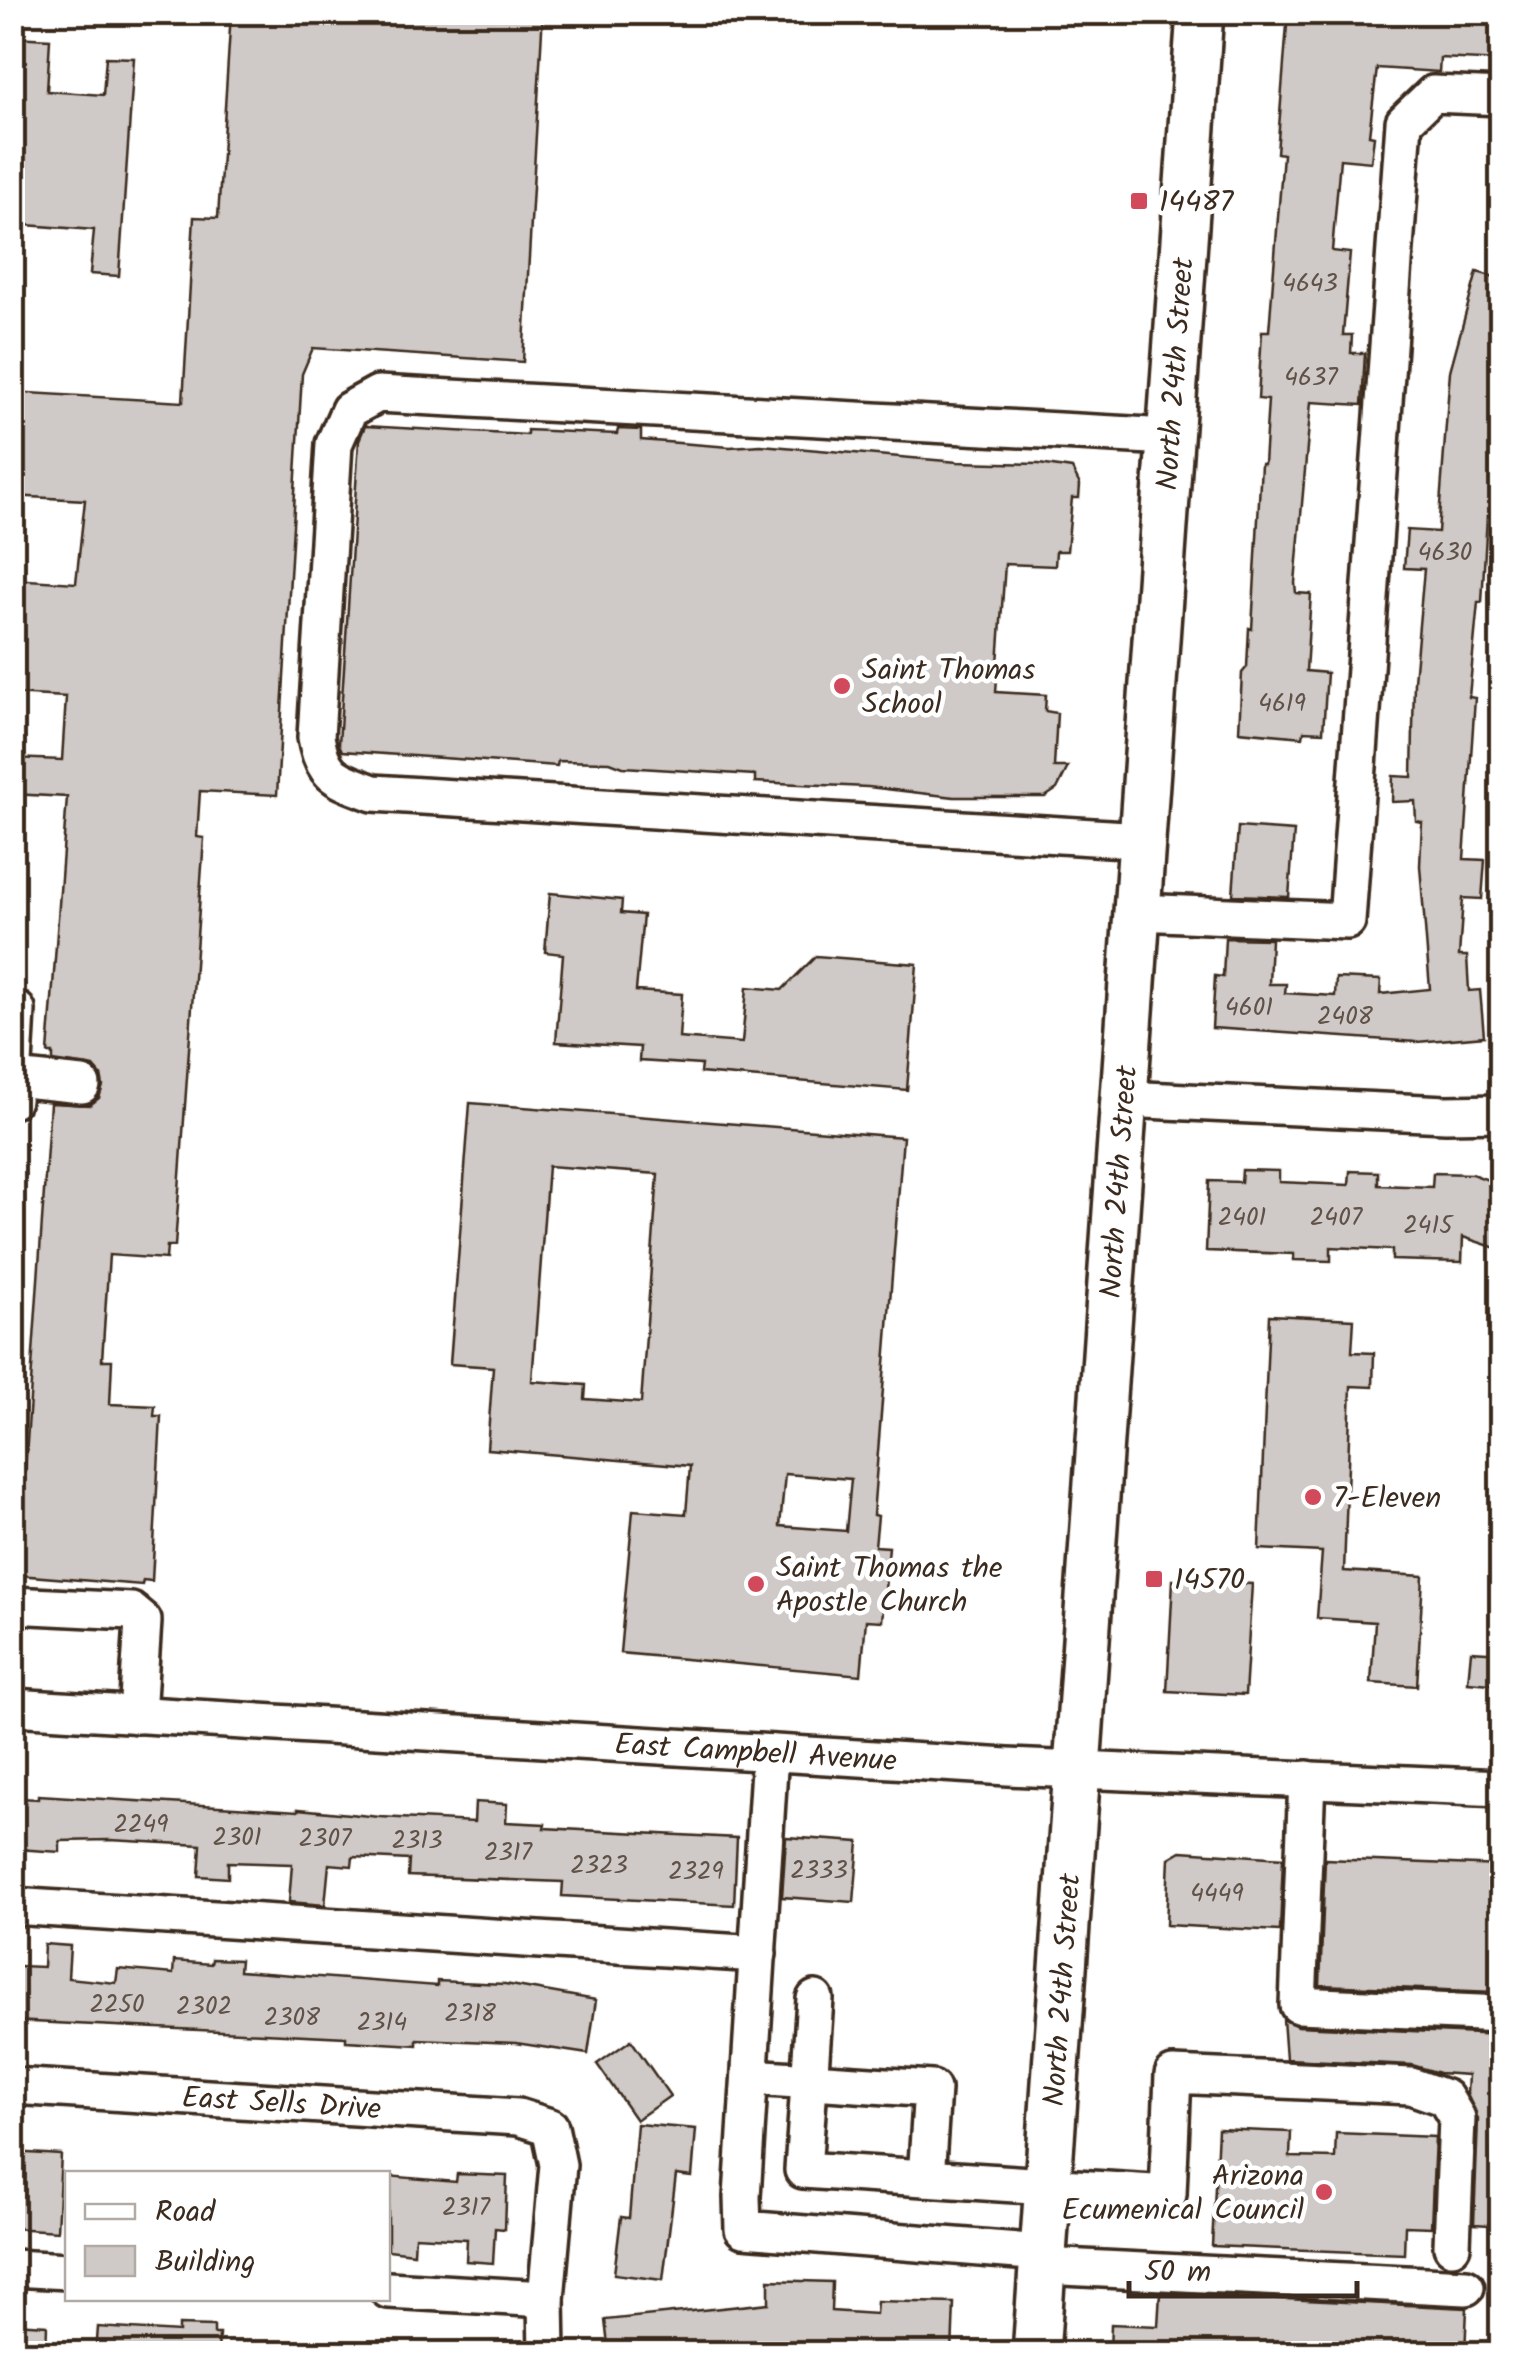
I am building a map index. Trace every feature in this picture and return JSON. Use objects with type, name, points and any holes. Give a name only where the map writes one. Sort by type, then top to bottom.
[{"type":"main road","name":"North 24th Street","points":[[1036,2354],[1200,12]]},
{"type":"street","points":[[1138,912],[1347,921],[1404,122],[1432,94],[1502,96]]},
{"type":"street","points":[[1142,840],[374,793],[338,779],[320,762],[316,737],[334,444],[349,410],[378,394],[1169,438]]},
{"type":"street","points":[[12,1100],[16,1010]]},
{"type":"street","points":[[14,1078],[82,1085]]},
{"type":"street","points":[[1124,1099],[1446,1114],[1502,1113]]},
{"type":"street","points":[[12,1605],[132,1611],[144,1622],[137,1715]]},
{"type":"street","name":"East Campbell Avenue","points":[[12,1707],[770,1753],[1502,1788]]},
{"type":"street","points":[[770,1753],[743,2229],[1043,2260],[1466,2288]]},
{"type":"street","points":[[1307,1779],[1298,2005],[1502,2014]]},
{"type":"street","points":[[12,1906],[758,1954]]},
{"type":"street","points":[[815,1999],[803,2170],[1168,2194],[1172,2075],[1411,2086],[1445,2098],[1457,2118],[1452,2246]]},
{"type":"street","points":[[750,2077],[932,2089],[926,2178]]},
{"type":"street","name":"East Sells Drive","points":[[12,2086],[518,2117],[550,2127],[558,2166],[546,2299]]},
{"type":"street","points":[[12,2268],[65,2271]]},
{"type":"street","points":[[390,2290],[546,2299],[548,2354]]},
{"type":"building","points":[[231,12],[543,12],[523,362],[313,348],[302,374],[277,795],[200,791],[197,837],[204,838],[175,1246],[167,1246],[166,1259],[109,1255],[102,1360],[112,1360],[110,1404],[155,1406],[154,1416],[161,1416],[152,1581],[143,1580],[142,1585],[18,1575],[50,1103],[90,1105],[99,1098],[103,1086],[94,1067],[53,1061],[53,1053],[48,1053],[67,797],[12,794],[12,758],[62,760],[66,697],[12,694],[12,579],[76,583],[85,500],[12,496],[12,392],[183,402],[194,217],[218,218]]},
{"type":"building","points":[[1288,12],[1457,22],[1457,14],[1502,12],[1502,61],[1440,58],[1439,72],[1377,68],[1369,135],[1374,136],[1371,162],[1340,159],[1332,251],[1350,253],[1343,335],[1352,335],[1351,353],[1365,353],[1362,405],[1311,402],[1295,583],[1296,593],[1311,594],[1306,671],[1327,673],[1323,732],[1304,731],[1303,737],[1239,731],[1242,673],[1247,667],[1249,628],[1252,629],[1264,464],[1268,400],[1258,399],[1262,331],[1269,331],[1283,154],[1277,153]]},
{"type":"building","points":[[12,37],[50,39],[47,91],[103,95],[106,57],[134,58],[119,276],[90,274],[94,230],[12,224],[19,88],[12,87]]},
{"type":"building","points":[[1477,272],[1502,279],[1502,357],[1492,454],[1496,454],[1493,517],[1487,516],[1482,602],[1478,602],[1469,697],[1475,698],[1464,859],[1485,860],[1482,899],[1463,898],[1459,956],[1467,956],[1469,991],[1480,990],[1484,1036],[1417,1042],[1212,1028],[1215,976],[1223,977],[1225,938],[1271,939],[1269,984],[1286,984],[1285,993],[1335,996],[1336,978],[1381,980],[1380,994],[1430,989],[1420,866],[1422,822],[1416,821],[1415,801],[1392,802],[1393,776],[1412,777],[1414,681],[1424,569],[1404,568],[1407,530],[1438,532],[1450,371]]},
{"type":"building","points":[[365,426],[527,435],[527,430],[617,434],[618,429],[641,430],[641,440],[730,447],[761,445],[1072,469],[1080,485],[1079,498],[1072,498],[1067,551],[1056,551],[1055,566],[1005,564],[996,692],[1046,695],[1045,711],[1057,713],[1054,767],[1068,767],[1057,789],[1045,797],[954,797],[868,787],[755,782],[755,775],[623,767],[610,762],[558,761],[557,766],[342,751],[339,744],[359,440]]},
{"type":"building","points":[[1238,827],[1294,831],[1289,897],[1233,895]]},
{"type":"building","points":[[550,893],[622,900],[621,913],[643,915],[636,991],[682,994],[679,1038],[742,1043],[747,987],[782,990],[816,956],[917,964],[907,1090],[700,1073],[701,1065],[639,1061],[640,1047],[556,1042],[563,954],[545,952]]},
{"type":"building","points":[[470,1103],[903,1137],[873,1515],[878,1516],[875,1546],[889,1547],[882,1621],[866,1620],[861,1675],[620,1653],[633,1510],[686,1514],[690,1466],[487,1449],[493,1367],[450,1364]],"holes":[[[548,1166],[658,1174],[641,1403],[585,1399],[586,1385],[532,1381]],[[785,1474],[851,1479],[846,1531],[780,1526]]]},
{"type":"building","points":[[1242,1170],[1279,1171],[1279,1182],[1349,1185],[1350,1171],[1378,1172],[1378,1185],[1432,1187],[1433,1173],[1472,1174],[1502,1185],[1502,1250],[1463,1237],[1462,1262],[1392,1260],[1392,1250],[1331,1247],[1331,1261],[1294,1260],[1294,1254],[1206,1251],[1209,1181],[1241,1182]]},
{"type":"building","points":[[1269,1315],[1354,1319],[1352,1352],[1374,1353],[1373,1387],[1351,1386],[1344,1571],[1423,1576],[1417,1686],[1371,1683],[1375,1622],[1317,1618],[1322,1552],[1259,1549]]},
{"type":"building","points":[[1173,1580],[1252,1584],[1245,1695],[1167,1691]]},
{"type":"building","points":[[1471,1651],[1502,1653],[1502,1685],[1468,1682]]},
{"type":"building","points":[[38,1795],[474,1822],[475,1802],[507,1804],[506,1822],[545,1824],[544,1828],[737,1838],[734,1905],[562,1896],[563,1882],[408,1876],[409,1860],[353,1857],[352,1866],[329,1864],[325,1905],[289,1902],[292,1864],[228,1862],[228,1878],[199,1876],[201,1845],[60,1841],[60,1852],[17,1849],[20,1798],[38,1799]]},
{"type":"building","points":[[786,1837],[859,1842],[854,1902],[782,1897]]},
{"type":"building","points":[[1181,1851],[1283,1858],[1280,1931],[1166,1925],[1169,1858]]},
{"type":"building","points":[[1325,1859],[1501,1866],[1495,1992],[1320,1985]]},
{"type":"building","points":[[44,1944],[70,1946],[68,1978],[116,1983],[118,1969],[173,1974],[174,1961],[211,1964],[212,1959],[240,1960],[239,1971],[437,1986],[437,1981],[505,1984],[596,2000],[588,2054],[516,2043],[417,2039],[417,2045],[346,2041],[346,2037],[12,2021],[12,1978],[18,1979],[19,1966],[43,1967]]},
{"type":"building","points":[[1283,2019],[1297,2026],[1502,2035],[1502,2049],[1497,2048],[1489,2225],[1474,2224],[1478,2119],[1467,2094],[1468,2075],[1439,2073],[1412,2065],[1286,2059]]},
{"type":"building","points":[[631,2040],[670,2096],[636,2120],[597,2064]]},
{"type":"building","points":[[637,2124],[696,2129],[692,2177],[676,2175],[663,2280],[614,2274],[621,2217],[629,2218]]},
{"type":"building","name":"Arizona Ecumenical Council","points":[[1218,2129],[1291,2132],[1290,2157],[1335,2158],[1336,2133],[1435,2137],[1431,2227],[1405,2226],[1404,2254],[1212,2246]]},
{"type":"building","points":[[12,2152],[61,2155],[57,2231],[12,2228]]},
{"type":"building","points":[[457,2174],[507,2176],[505,2229],[495,2228],[493,2263],[466,2261],[467,2239],[415,2236],[414,2253],[390,2250],[390,2176],[456,2182]]},
{"type":"building","points":[[769,2280],[832,2282],[831,2311],[876,2314],[877,2301],[954,2303],[952,2354],[609,2354],[605,2320],[769,2303]]},
{"type":"building","points":[[1160,2293],[1467,2308],[1465,2354],[1110,2354],[1111,2324],[1158,2326]]},
{"type":"building","points":[[12,2323],[47,2325],[46,2354],[12,2354]]},
{"type":"building","points":[[179,2325],[214,2326],[214,2334],[219,2334],[218,2354],[96,2354],[98,2327],[179,2332]]},
{"type":"place","name":"14487","points":[[1139,201]]},
{"type":"place","name":"Saint Thomas School","points":[[842,686]]},
{"type":"place","name":"7-Eleven","points":[[1313,1497]]},
{"type":"place","name":"14570","points":[[1154,1579]]},
{"type":"place","name":"Saint Thomas the Apostle Church","points":[[756,1584]]},
{"type":"place","name":"Arizona Ecumenical Council","points":[[1324,2192]]}]
